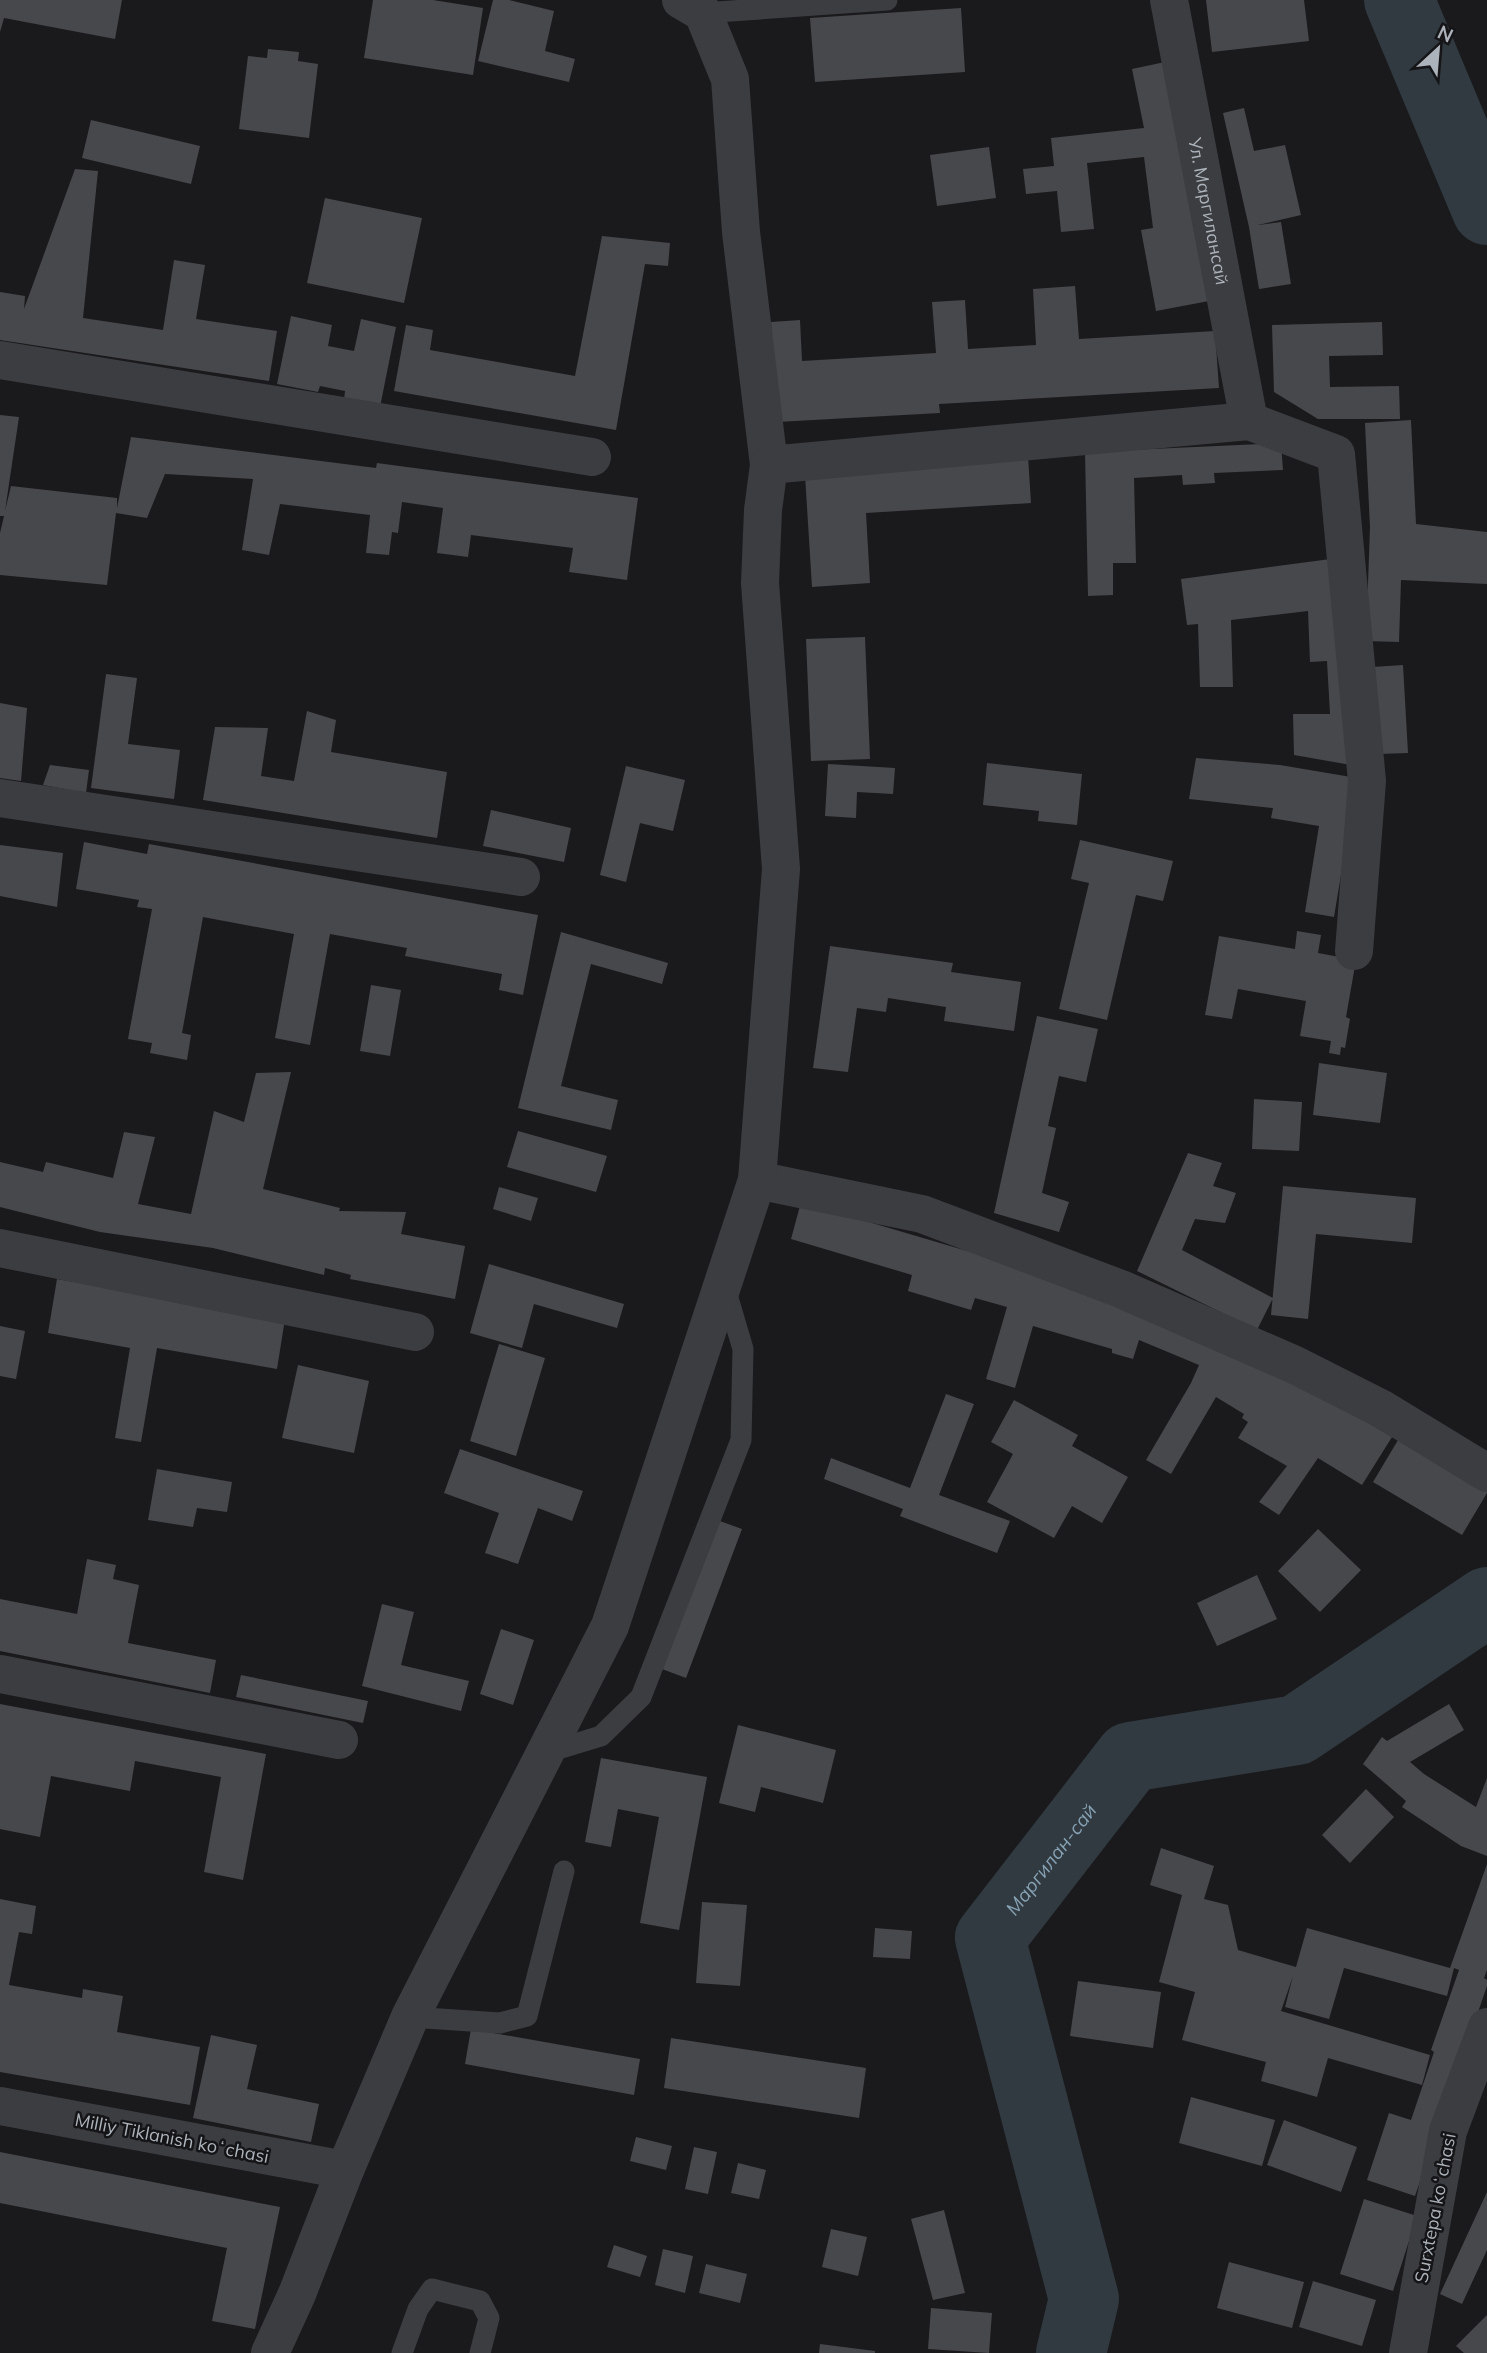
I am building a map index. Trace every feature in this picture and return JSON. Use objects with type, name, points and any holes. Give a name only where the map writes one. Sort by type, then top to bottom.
[{"type":"street","name":"Ул. Маргилансай","points":[[1169,0],[1249,421]]},
{"type":"street","points":[[270,2353],[297,2294],[345,2170],[410,2017],[610,1626],[758,1180],[781,869],[760,583],[763,510],[769,465],[741,232],[730,79],[692,6]]},
{"type":"street","points":[[0,360],[592,457]]},
{"type":"street","points":[[769,465],[1249,421],[1336,454],[1367,781],[1354,951]]},
{"type":"street","points":[[0,798],[521,877]]},
{"type":"street","points":[[758,1180],[922,1214],[1121,1289],[1308,1371],[1382,1409],[1487,1473]]},
{"type":"street","points":[[0,1248],[415,1332]]},
{"type":"street","points":[[0,1674],[339,1740]]},
{"type":"street","name":"Surxtepa koʻchasi","points":[[1408,2353],[1448,2131],[1487,2027]]},
{"type":"street","name":"Milliy Tiklanish koʻchasi","points":[[0,2106],[345,2170]]},
{"type":"lane","points":[[692,6],[887,0]]},
{"type":"lane","points":[[545,1753],[601,1736],[641,1697],[741,1440],[743,1349],[724,1282]]},
{"type":"lane","points":[[410,2017],[500,2023],[527,2016],[564,1871]]},
{"type":"lane","points":[[402,2353],[418,2309],[432,2289],[480,2301],[489,2318],[480,2353]]},
{"type":"building","points":[[0,0],[122,0],[115,39],[4,18],[0,32]]},
{"type":"building","points":[[373,0],[433,0],[483,8],[473,75],[364,58]]},
{"type":"building","points":[[493,0],[509,0],[554,11],[545,51],[575,59],[569,82],[478,61]]},
{"type":"building","points":[[1206,0],[1304,0],[1309,41],[1212,52]]},
{"type":"building","points":[[961,8],[965,72],[815,82],[810,18]]},
{"type":"building","points":[[268,49],[299,52],[298,61],[318,64],[309,138],[239,129],[248,56],[267,58]]},
{"type":"building","points":[[1165,62],[1209,301],[1156,311],[1141,230],[1153,228],[1144,157],[1087,163],[1094,229],[1061,232],[1057,191],[1026,194],[1023,169],[1054,166],[1051,138],[1144,128],[1132,69]]},
{"type":"building","points":[[1244,108],[1254,151],[1285,145],[1301,215],[1258,225],[1281,222],[1291,284],[1259,289],[1249,227],[1223,113]]},
{"type":"building","points":[[91,120],[200,146],[191,184],[82,158]]},
{"type":"building","points":[[989,147],[996,198],[937,206],[930,155]]},
{"type":"building","points":[[75,169],[98,171],[83,318],[163,330],[174,260],[205,265],[196,319],[277,331],[269,381],[0,340],[0,292],[25,296],[24,309]]},
{"type":"building","points":[[325,198],[422,218],[404,303],[307,283]]},
{"type":"building","points":[[602,236],[670,243],[668,266],[645,264],[616,430],[394,391],[406,325],[433,330],[430,350],[575,376]]},
{"type":"building","points":[[1075,286],[1079,339],[1215,331],[1219,388],[939,404],[940,413],[777,422],[771,322],[800,320],[802,361],[936,353],[932,302],[965,300],[968,349],[1036,345],[1033,289]]},
{"type":"building","points":[[291,316],[332,325],[328,346],[354,351],[361,319],[396,327],[380,407],[344,400],[345,391],[320,386],[318,392],[277,384]]},
{"type":"building","points":[[1382,322],[1383,355],[1329,356],[1330,387],[1399,386],[1400,419],[1318,419],[1274,392],[1272,325]]},
{"type":"building","points":[[0,415],[19,417],[5,511],[11,486],[117,498],[117,508],[131,437],[376,468],[377,463],[638,498],[627,580],[569,572],[573,548],[471,535],[468,557],[437,553],[443,508],[402,502],[398,533],[392,532],[389,555],[366,553],[370,515],[280,504],[269,555],[242,550],[253,479],[165,474],[147,518],[116,513],[107,585],[0,575],[0,533],[4,516],[0,516]]},
{"type":"building","points":[[1411,420],[1416,524],[1487,532],[1487,584],[1401,580],[1399,642],[1366,641],[1370,527],[1365,423]]},
{"type":"building","points":[[1281,443],[1283,470],[1214,473],[1215,483],[1183,485],[1182,475],[1134,478],[1136,563],[1113,563],[1113,595],[1088,596],[1085,452]]},
{"type":"building","points":[[1028,456],[1031,503],[866,513],[870,583],[812,587],[805,475]]},
{"type":"building","points":[[1338,558],[1351,765],[1294,755],[1293,714],[1330,714],[1327,661],[1310,662],[1308,611],[1231,620],[1233,687],[1200,687],[1198,624],[1187,625],[1181,579]]},
{"type":"building","points":[[865,637],[870,759],[811,761],[806,639]]},
{"type":"building","points":[[1403,665],[1408,753],[1378,754],[1372,667]]},
{"type":"building","points":[[106,674],[137,678],[128,744],[180,750],[174,799],[91,788]]},
{"type":"building","points":[[0,703],[27,708],[21,781],[0,778]]},
{"type":"building","points":[[307,711],[336,720],[331,752],[447,772],[437,838],[203,800],[215,727],[268,728],[261,776],[294,781]]},
{"type":"building","points":[[1196,758],[1280,765],[1357,778],[1334,917],[1305,912],[1319,826],[1271,818],[1273,808],[1189,799]]},
{"type":"building","points":[[987,763],[1082,774],[1077,825],[1038,821],[1039,811],[983,805]]},
{"type":"building","points":[[828,764],[895,768],[893,794],[857,792],[856,818],[825,816]]},
{"type":"building","points":[[50,765],[89,770],[86,793],[43,785]]},
{"type":"building","points":[[626,766],[685,780],[673,831],[640,823],[626,882],[600,875]]},
{"type":"building","points":[[491,810],[571,828],[564,862],[483,846]]},
{"type":"building","points":[[1080,840],[1173,861],[1163,901],[1136,895],[1107,1020],[1059,1009],[1089,883],[1071,879]]},
{"type":"building","points":[[84,842],[147,854],[149,844],[538,915],[523,995],[499,990],[502,974],[405,956],[407,948],[330,934],[310,1045],[275,1038],[294,934],[203,917],[182,1033],[191,1035],[187,1060],[150,1053],[152,1043],[128,1039],[152,909],[137,907],[139,900],[76,889]]},
{"type":"building","points":[[0,845],[63,853],[57,907],[0,896]]},
{"type":"building","points":[[1297,931],[1321,935],[1318,953],[1356,960],[1346,1017],[1350,1019],[1345,1048],[1341,1047],[1340,1055],[1329,1053],[1331,1041],[1300,1036],[1306,1001],[1238,989],[1232,1019],[1205,1015],[1219,936],[1295,949]]},
{"type":"building","points":[[561,932],[668,963],[662,984],[591,964],[561,1086],[618,1100],[611,1130],[518,1108]]},
{"type":"building","points":[[830,946],[953,963],[951,972],[1021,982],[1014,1031],[944,1021],[946,1007],[888,998],[886,1012],[857,1008],[848,1072],[813,1068]]},
{"type":"building","points":[[371,985],[401,990],[390,1056],[360,1051]]},
{"type":"building","points":[[1037,1016],[1098,1029],[1086,1082],[1059,1076],[1048,1126],[1056,1128],[1042,1193],[1069,1202],[1059,1232],[994,1213]]},
{"type":"building","points":[[1319,1063],[1387,1073],[1380,1123],[1313,1115]]},
{"type":"building","points":[[291,1072],[263,1189],[340,1208],[339,1211],[406,1212],[401,1234],[465,1246],[455,1299],[350,1279],[351,1275],[325,1268],[324,1275],[213,1248],[100,1232],[0,1207],[0,1162],[43,1172],[46,1162],[113,1178],[124,1132],[155,1137],[138,1204],[191,1214],[214,1111],[244,1122],[256,1073]]},
{"type":"building","points":[[1254,1099],[1302,1102],[1299,1151],[1252,1149]]},
{"type":"building","points":[[518,1131],[607,1156],[596,1192],[507,1167]]},
{"type":"building","points":[[1188,1153],[1222,1163],[1213,1186],[1236,1193],[1225,1223],[1195,1219],[1182,1250],[1273,1298],[1257,1330],[1137,1271]]},
{"type":"building","points":[[1283,1186],[1416,1198],[1412,1243],[1316,1234],[1308,1319],[1271,1315]]},
{"type":"building","points":[[499,1187],[538,1198],[531,1221],[493,1209]]},
{"type":"building","points":[[801,1202],[1127,1298],[1328,1399],[1392,1437],[1362,1485],[1318,1458],[1279,1515],[1259,1502],[1287,1466],[1238,1438],[1248,1422],[1242,1418],[1244,1414],[1216,1397],[1171,1474],[1146,1460],[1199,1365],[1139,1340],[1133,1359],[1112,1353],[1112,1349],[1033,1326],[1015,1388],[986,1379],[1007,1307],[975,1298],[971,1310],[908,1291],[912,1275],[791,1239]]},
{"type":"building","points":[[489,1264],[624,1304],[617,1328],[534,1304],[522,1348],[470,1333]]},
{"type":"building","points":[[57,1279],[285,1319],[277,1369],[157,1348],[141,1442],[115,1438],[130,1348],[48,1333]]},
{"type":"building","points":[[0,1326],[25,1331],[16,1379],[0,1376]]},
{"type":"building","points":[[499,1344],[545,1358],[516,1456],[470,1441]]},
{"type":"building","points":[[298,1365],[369,1381],[354,1453],[282,1438]]},
{"type":"building","points":[[946,1394],[974,1404],[939,1495],[1010,1521],[997,1553],[900,1516],[903,1509],[824,1479],[831,1458],[910,1488]]},
{"type":"building","points":[[1014,1400],[1078,1435],[1072,1446],[1128,1477],[1102,1523],[1072,1506],[1054,1538],[987,1502],[1013,1454],[991,1442]]},
{"type":"building","points":[[1404,1430],[1487,1478],[1487,1493],[1462,1535],[1373,1482]]},
{"type":"building","points":[[460,1449],[583,1491],[572,1521],[538,1508],[518,1564],[485,1553],[499,1513],[444,1493]]},
{"type":"building","points":[[157,1469],[232,1482],[227,1512],[197,1508],[193,1527],[148,1520]]},
{"type":"building","points":[[717,1520],[742,1529],[686,1678],[662,1669]]},
{"type":"building","points":[[1318,1529],[1361,1570],[1320,1612],[1278,1571]]},
{"type":"building","points":[[87,1559],[116,1565],[113,1579],[139,1585],[128,1643],[216,1660],[210,1693],[0,1651],[0,1599],[77,1614]]},
{"type":"building","points":[[1257,1575],[1277,1619],[1217,1646],[1197,1603]]},
{"type":"building","points":[[382,1604],[414,1612],[401,1665],[469,1681],[461,1711],[362,1686]]},
{"type":"building","points":[[501,1629],[534,1640],[513,1705],[480,1694]]},
{"type":"building","points":[[241,1675],[368,1701],[363,1723],[236,1697]]},
{"type":"building","points":[[0,1704],[266,1754],[243,1880],[204,1872],[221,1777],[135,1761],[130,1791],[51,1776],[40,1837],[0,1829]]},
{"type":"building","points":[[1449,1704],[1464,1730],[1410,1762],[1476,1807],[1487,1778],[1487,1856],[1461,1846],[1402,1807],[1406,1801],[1363,1764],[1382,1737],[1387,1741]]},
{"type":"building","points":[[738,1725],[836,1750],[823,1803],[761,1787],[755,1812],[719,1803]]},
{"type":"building","points":[[601,1758],[707,1777],[679,1930],[640,1923],[659,1817],[618,1809],[611,1847],[585,1842]]},
{"type":"building","points":[[1366,1789],[1394,1817],[1350,1863],[1322,1835]]},
{"type":"building","points":[[1161,1848],[1214,1866],[1204,1899],[1228,1905],[1238,1950],[1296,1967],[1307,1928],[1450,1968],[1487,1864],[1487,1970],[1484,1978],[1487,1980],[1487,1986],[1415,2196],[1367,2180],[1389,2113],[1411,2120],[1434,2052],[1431,2050],[1459,1970],[1454,1968],[1447,1996],[1344,1968],[1329,2019],[1285,2007],[1293,1976],[1281,2011],[1430,2055],[1422,2085],[1328,2058],[1317,2097],[1261,2081],[1266,2062],[1182,2040],[1195,1992],[1159,1982],[1182,1895],[1150,1885]]},
{"type":"building","points":[[0,1899],[36,1906],[32,1934],[19,1932],[9,1985],[82,1998],[83,1989],[123,1996],[117,2032],[200,2047],[190,2105],[0,2072]]},
{"type":"building","points":[[702,1902],[747,1905],[740,1986],[696,1983]]},
{"type":"building","points":[[875,1928],[912,1931],[910,1959],[873,1957]]},
{"type":"building","points":[[1078,1981],[1161,1992],[1153,2048],[1070,2036]]},
{"type":"building","points":[[471,2029],[640,2059],[634,2095],[465,2064]]},
{"type":"building","points":[[211,2035],[257,2045],[247,2089],[319,2104],[311,2142],[193,2118]]},
{"type":"building","points":[[671,2038],[866,2068],[859,2118],[664,2088]]},
{"type":"building","points":[[1191,2097],[1275,2120],[1262,2166],[1179,2143]]},
{"type":"building","points":[[1284,2120],[1357,2147],[1341,2192],[1267,2165]]},
{"type":"building","points":[[636,2137],[672,2146],[666,2170],[630,2161]]},
{"type":"building","points":[[694,2147],[717,2152],[708,2194],[685,2189]]},
{"type":"building","points":[[0,2152],[280,2207],[255,2329],[212,2321],[227,2248],[0,2203]]},
{"type":"building","points":[[738,2163],[766,2170],[759,2199],[731,2193]]},
{"type":"building","points":[[1487,2192],[1487,2250],[1462,2304],[1440,2294]]},
{"type":"building","points":[[1364,2199],[1417,2216],[1393,2291],[1340,2274]]},
{"type":"building","points":[[944,2210],[965,2293],[933,2300],[911,2219]]},
{"type":"building","points":[[831,2229],[867,2237],[858,2276],[822,2267]]},
{"type":"building","points":[[614,2245],[647,2256],[640,2277],[607,2267]]},
{"type":"building","points":[[663,2249],[693,2256],[685,2293],[655,2285]]},
{"type":"building","points":[[1229,2262],[1304,2282],[1292,2328],[1217,2308]]},
{"type":"building","points":[[706,2264],[747,2274],[740,2303],[699,2293]]},
{"type":"building","points":[[1313,2281],[1376,2300],[1362,2346],[1299,2327]]},
{"type":"building","points":[[931,2308],[992,2313],[989,2353],[928,2349]]},
{"type":"building","points":[[1487,2315],[1487,2353],[1464,2353],[1456,2346]]},
{"type":"building","points":[[820,2344],[875,2351],[875,2353],[819,2353]]},
{"type":"waterway","name":"Маргилан-сай","points":[[1399,0],[1487,210]]},
{"type":"waterway","name":"Маргилан-сай","points":[[1071,2353],[1084,2299],[990,1938],[1130,1757],[1297,1730],[1487,1602]]}]
